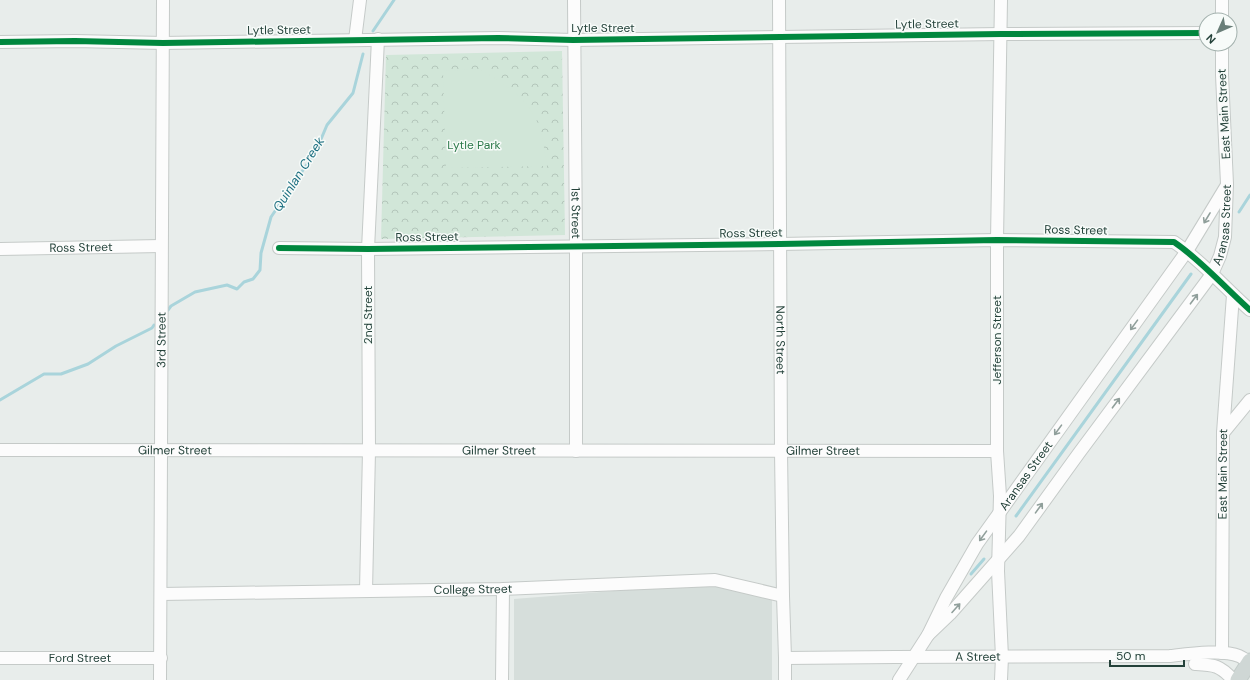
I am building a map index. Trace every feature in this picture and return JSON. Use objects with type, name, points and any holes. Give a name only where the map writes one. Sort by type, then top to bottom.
[{"type":"main road","points":[[1238,680],[1250,662]]},
{"type":"street","name":"3rd Street","points":[[160,680],[163,0]]},
{"type":"street","points":[[355,40],[360,0]]},
{"type":"street","name":"1st Street","points":[[574,0],[576,451]]},
{"type":"street","name":"North Street","points":[[779,0],[781,451],[785,658],[784,680]]},
{"type":"street","name":"Jefferson Street","points":[[1001,0],[997,240],[997,451],[1000,496],[998,560],[1002,680]]},
{"type":"street","points":[[1222,0],[1222,12]]},
{"type":"street","name":"Lytle Street","points":[[0,42],[75,41],[163,43],[498,38],[574,40],[1001,34],[1198,33]]},
{"type":"street","name":"2nd Street","points":[[366,591],[369,451],[368,249],[378,39]]},
{"type":"street","name":"East Main Street","points":[[1222,52],[1227,184]]},
{"type":"street","name":"Aransas Street","points":[[899,680],[928,635],[946,598],[977,544],[1187,251],[1227,184]]},
{"type":"street","name":"Aransas Street","points":[[928,635],[950,614],[1019,536],[1212,274],[1220,256],[1225,237],[1227,184]]},
{"type":"street","name":"Ross Street","points":[[279,248],[368,249],[997,240],[1174,242],[1187,251],[1250,310]]},
{"type":"street","name":"Ross Street","points":[[0,249],[162,246]]},
{"type":"street","name":"East Main Street","points":[[1222,653],[1223,433],[1233,295]]},
{"type":"street","points":[[1223,433],[1250,400]]},
{"type":"street","name":"Gilmer Street","points":[[0,450],[997,451]]},
{"type":"street","name":"College Street","points":[[161,594],[503,589],[715,580],[783,596]]},
{"type":"street","points":[[502,680],[503,589]]},
{"type":"street","name":"A Street","points":[[785,658],[914,656],[1170,656],[1190,653],[1222,653],[1238,656],[1250,662]]},
{"type":"street","name":"A Street","points":[[1170,656],[1192,663],[1215,665],[1234,680]]},
{"type":"street","name":"Ford Street","points":[[0,658],[160,658]]},
{"type":"shaded area","points":[[713,583],[772,598],[772,680],[514,680],[514,599]]},
{"type":"green space","name":"Lytle Park","points":[[562,51],[565,235],[381,239],[386,55]]},
{"type":"green space","points":[[479,69],[510,88],[529,107],[539,126],[547,166],[446,168],[443,71]]},
{"type":"waterway","name":"Quinlan Creek","points":[[373,31],[394,0]]},
{"type":"waterway","name":"Quinlan Creek","points":[[168,310],[171,306],[195,292],[227,285],[237,289],[244,282],[253,279],[260,270],[261,253],[271,217],[316,151],[327,125],[353,93],[363,54]]},
{"type":"waterway","points":[[1239,212],[1250,195]]},
{"type":"waterway","points":[[1016,516],[1191,274]]},
{"type":"waterway","name":"Quinlan Creek","points":[[0,400],[44,374],[61,374],[88,364],[116,346],[152,328],[154,325]]},
{"type":"waterway","points":[[971,574],[984,559]]},
{"type":"cycle path","points":[[0,42],[75,41],[163,43],[498,38],[573,40],[1001,34],[1198,33]]},
{"type":"cycle path","points":[[279,248],[368,249],[997,240],[1174,242],[1184,249],[1250,310]]}]
